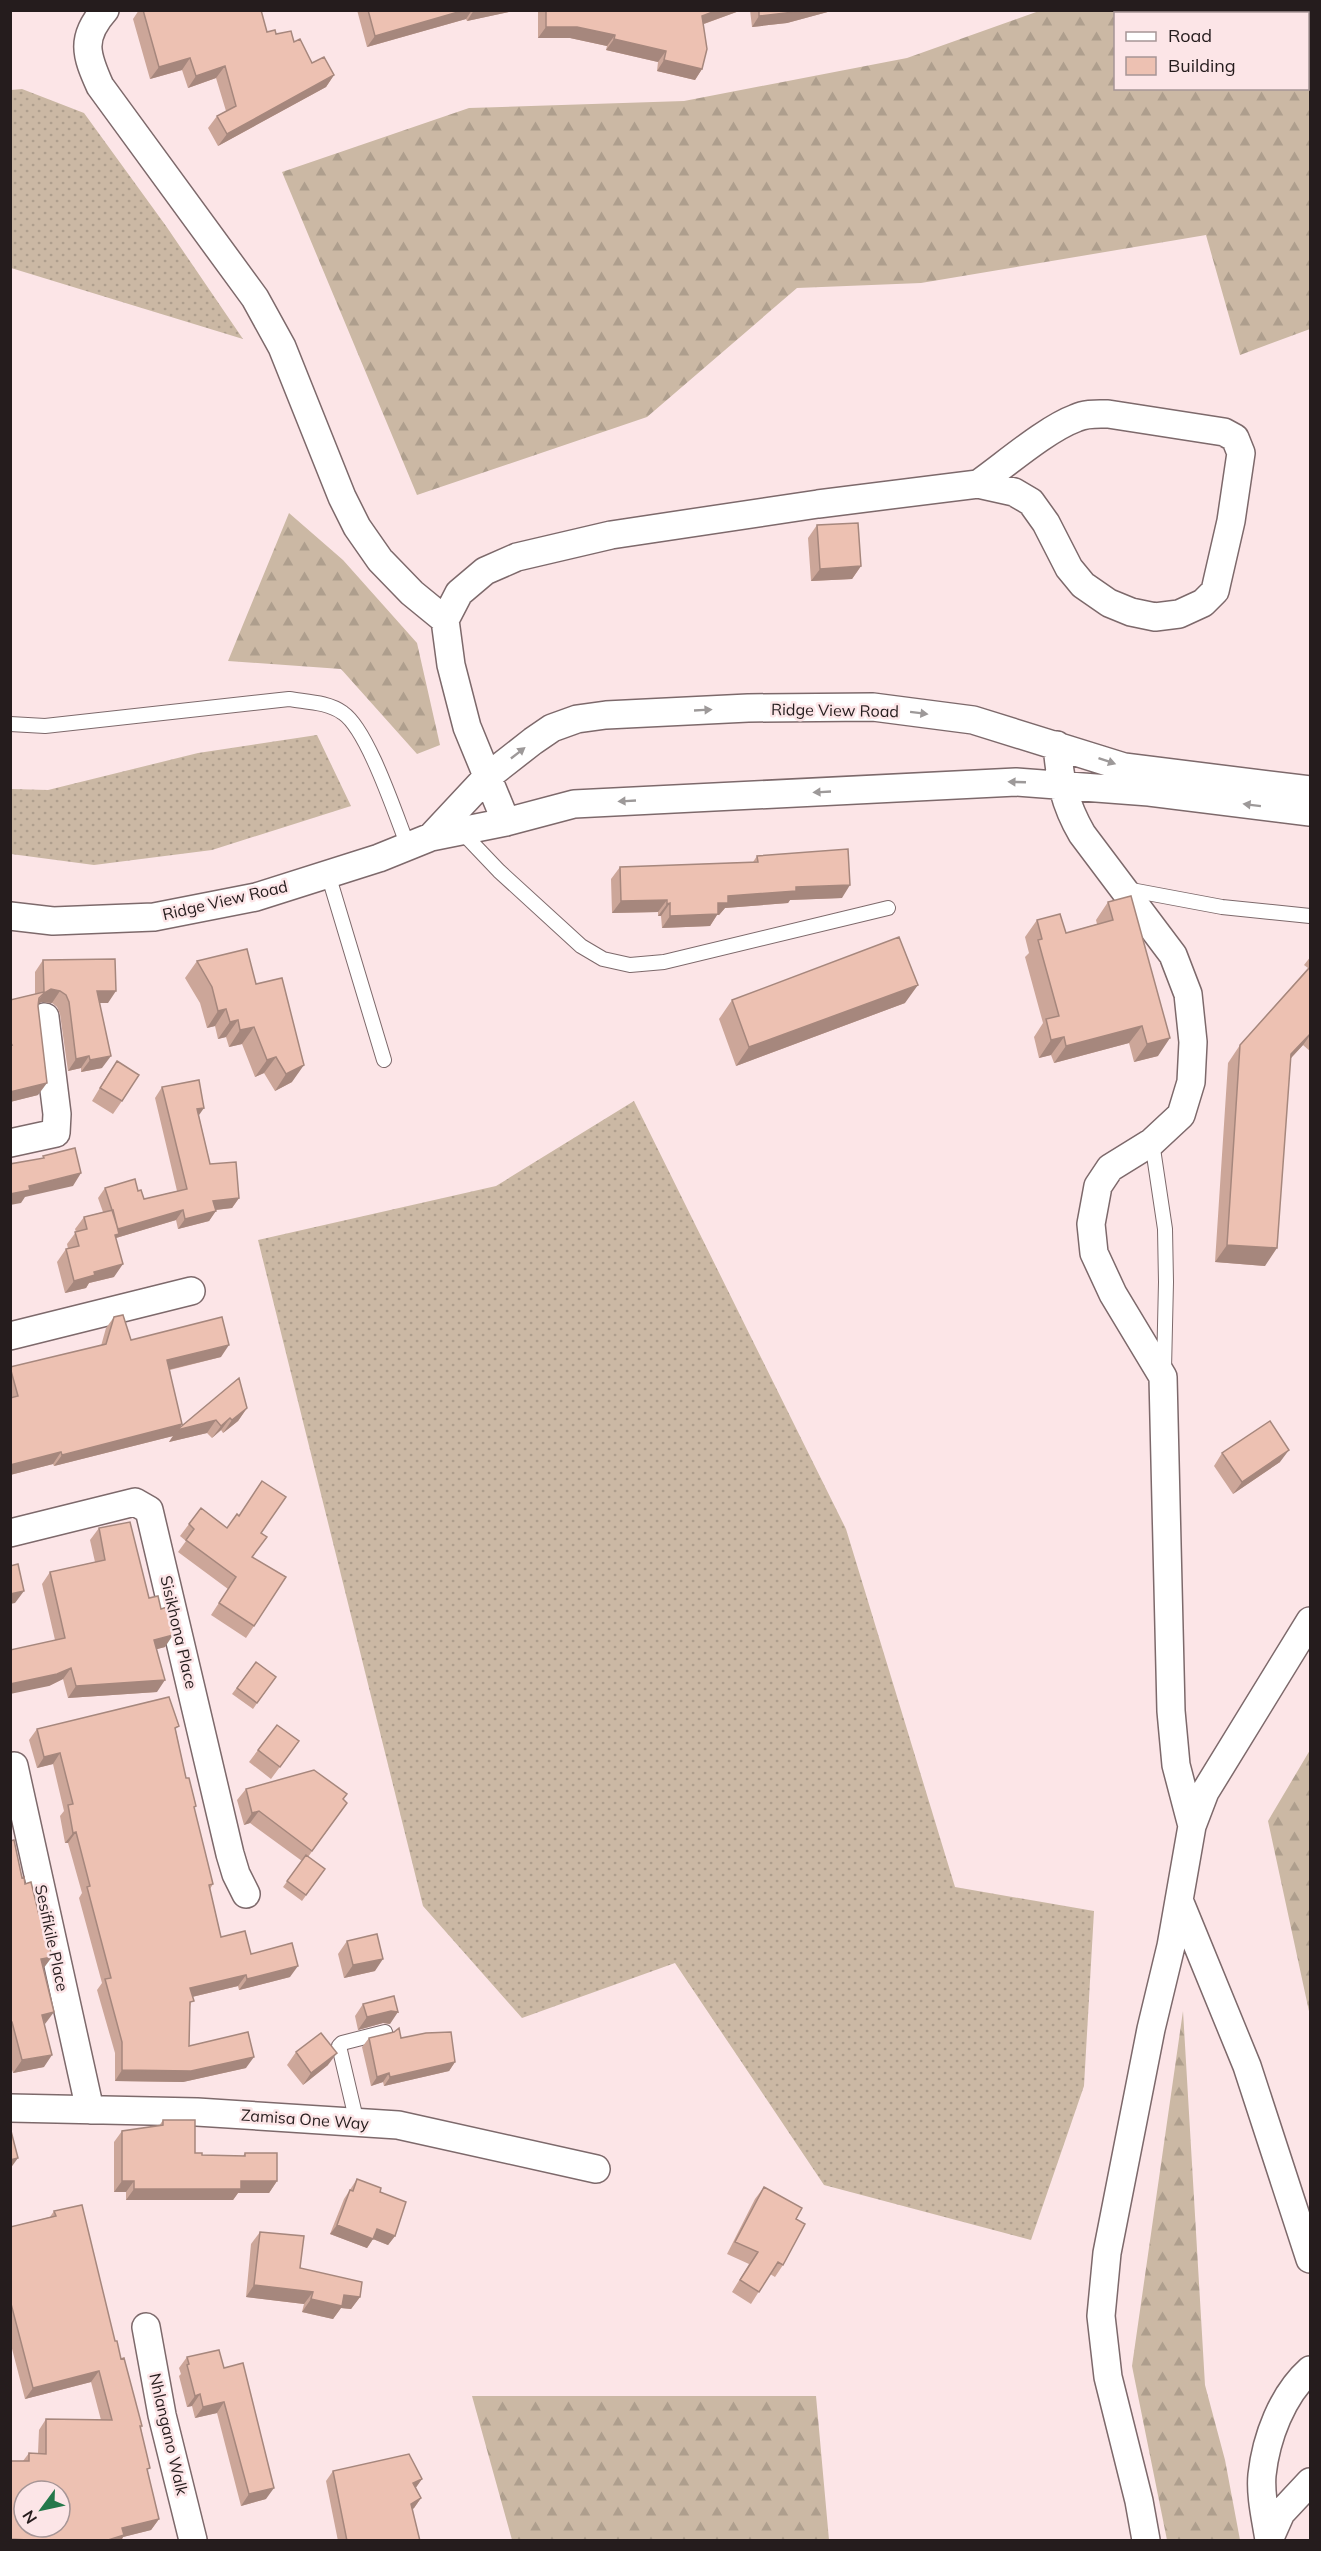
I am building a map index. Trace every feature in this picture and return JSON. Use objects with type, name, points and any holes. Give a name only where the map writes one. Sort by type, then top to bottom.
[{"type":"street","points":[[105,10],[89,35],[87,58],[100,86],[255,298],[282,347],[342,497],[357,527],[380,560],[412,593],[445,620]]},
{"type":"street","points":[[506,822],[457,693],[445,620],[459,594],[485,571],[517,557],[611,536],[818,504],[978,484],[1014,492],[1031,502],[1046,523],[1069,568],[1083,585],[1109,603],[1131,612],[1155,617],[1179,614],[1203,603],[1215,591],[1231,521],[1241,453],[1235,438],[1224,432],[1108,414],[1089,414],[1076,417],[1058,427],[978,484]]},
{"type":"street","name":"Ridge View Road","points":[[454,824],[487,777],[552,728],[577,719],[606,715],[748,708],[873,707],[973,720],[1124,767],[1311,789]]},
{"type":"street","points":[[1057,745],[1061,786],[1072,817],[1082,834],[1173,955],[1188,994],[1193,1042],[1191,1082],[1181,1115],[1152,1142],[1110,1168],[1098,1186],[1091,1224],[1094,1253],[1113,1294],[1163,1377],[1171,1712],[1176,1765],[1192,1826]]},
{"type":"street","name":"Ridge View Road","points":[[10,916],[52,921],[154,916],[256,897],[419,841],[454,824],[506,822],[574,804],[1016,782],[1149,792],[1311,812]]},
{"type":"street","points":[[10,1143],[51,1136],[56,1133],[57,1114],[45,1017]]},
{"type":"street","points":[[10,1336],[191,1291]]},
{"type":"street","name":"Sisikhona Place","points":[[10,1533],[135,1502],[149,1510],[230,1854],[236,1874],[246,1894]]},
{"type":"street","points":[[1146,2541],[1139,2501],[1108,2377],[1101,2316],[1107,2253],[1192,1826],[1209,1785],[1311,1622]]},
{"type":"street","name":"Sesifikile Place","points":[[14,1766],[90,2110]]},
{"type":"street","points":[[1179,1900],[1246,2066],[1311,2259]]},
{"type":"street","name":"Zamisa One Way","points":[[10,2108],[197,2112],[398,2126],[596,2169]]},
{"type":"street","name":"Nhlangano Walk","points":[[146,2327],[162,2415],[193,2541]]},
{"type":"street","points":[[1311,2370],[1282,2406],[1269,2439],[1262,2476],[1269,2541],[1281,2513],[1311,2482]]},
{"type":"lane","points":[[10,724],[45,726],[289,699],[325,704],[344,713],[362,737],[383,780],[419,841]]},
{"type":"lane","points":[[454,824],[499,871],[581,946],[603,959],[630,965],[663,962],[888,908]]},
{"type":"lane","points":[[328,874],[384,1060]]},
{"type":"lane","points":[[1122,888],[1222,906],[1311,916]]},
{"type":"lane","points":[[1152,1142],[1164,1229],[1166,1282],[1163,1377]]},
{"type":"lane","points":[[357,2123],[339,2046],[342,2043],[385,2032]]},
{"type":"green space","points":[[1039,11],[1310,11],[1310,329],[1240,355],[1206,235],[921,283],[797,288],[647,417],[417,495],[282,172],[469,108],[684,101],[907,58]]},
{"type":"green space","points":[[22,89],[84,113],[166,226],[243,339],[11,268],[11,90]]},
{"type":"green space","points":[[289,513],[343,560],[417,643],[440,745],[417,754],[341,669],[228,661]]},
{"type":"green space","points":[[317,735],[351,806],[212,850],[94,865],[11,854],[11,789],[48,790],[198,753]]},
{"type":"green space","points":[[634,1101],[846,1529],[955,1887],[1094,1911],[1084,2086],[1031,2240],[824,2185],[675,1963],[522,2018],[423,1906],[258,1240],[496,1186]]},
{"type":"green space","points":[[1310,1750],[1310,2016],[1268,1821]]},
{"type":"green space","points":[[1183,2011],[1205,2385],[1225,2460],[1240,2540],[1167,2540],[1132,2366]]},
{"type":"green space","points":[[472,2396],[816,2396],[829,2540],[512,2540]]},
{"type":"building","points":[[143,10],[261,10],[267,32],[275,30],[276,34],[291,31],[294,42],[300,39],[312,63],[324,57],[334,75],[227,134],[217,116],[236,106],[225,66],[196,76],[190,58],[159,67]]},
{"type":"building","points":[[368,10],[465,10],[375,36]]},
{"type":"building","points":[[546,10],[718,10],[702,16],[707,49],[702,69],[664,60],[666,51],[614,39],[615,35],[577,27],[546,27]]},
{"type":"building","points":[[759,10],[801,10],[759,16]]},
{"type":"building","points":[[858,523],[861,566],[820,569],[817,525]]},
{"type":"building","points":[[848,849],[850,885],[796,887],[796,891],[728,896],[728,903],[718,903],[718,914],[670,916],[670,903],[667,904],[667,900],[621,901],[620,867],[758,862],[757,856]]},
{"type":"building","points":[[1131,896],[1170,1038],[1147,1044],[1142,1026],[1066,1046],[1064,1037],[1051,1040],[1046,1019],[1059,1016],[1038,940],[1042,939],[1037,920],[1060,914],[1066,933],[1113,920],[1108,902]]},
{"type":"building","points":[[899,937],[918,985],[749,1047],[732,1000]]},
{"type":"building","points":[[247,949],[256,984],[282,978],[304,1065],[286,1074],[276,1057],[267,1060],[254,1027],[240,1030],[238,1020],[230,1022],[226,1009],[218,1011],[212,987],[197,961]]},
{"type":"building","points":[[115,959],[116,991],[97,991],[111,1056],[90,1060],[89,1056],[76,1059],[69,1002],[66,995],[51,989],[39,998],[38,1006],[47,1083],[10,1092],[10,1045],[12,1045],[10,1041],[10,1000],[44,992],[43,960]]},
{"type":"building","points":[[1311,966],[1311,1033],[1291,1054],[1277,1248],[1227,1245],[1240,1045]]},
{"type":"building","points":[[117,1061],[139,1075],[122,1101],[100,1088]]},
{"type":"building","points":[[199,1080],[204,1108],[197,1109],[210,1164],[236,1162],[239,1198],[213,1201],[216,1211],[185,1219],[183,1210],[118,1229],[105,1188],[135,1179],[138,1191],[141,1190],[144,1199],[187,1189],[162,1087]]},
{"type":"building","points":[[75,1148],[81,1173],[29,1186],[30,1190],[10,1194],[10,1164],[44,1158],[43,1156]]},
{"type":"building","points":[[113,1210],[119,1234],[115,1235],[123,1264],[94,1272],[95,1275],[74,1281],[66,1249],[79,1246],[75,1232],[87,1229],[84,1217]]},
{"type":"building","points":[[123,1315],[131,1340],[222,1317],[229,1345],[167,1360],[182,1424],[62,1455],[61,1452],[10,1465],[10,1398],[18,1396],[10,1367],[106,1344],[114,1317]]},
{"type":"building","points":[[239,1378],[247,1408],[221,1426],[216,1420],[177,1430]]},
{"type":"building","points":[[1270,1421],[1289,1450],[1242,1482],[1222,1453]]},
{"type":"building","points":[[262,1481],[286,1497],[261,1533],[267,1537],[252,1557],[286,1577],[254,1626],[219,1603],[236,1577],[186,1540],[194,1529],[189,1524],[201,1508],[227,1528],[237,1514],[239,1516]]},
{"type":"building","points":[[130,1522],[149,1598],[158,1596],[161,1609],[167,1607],[173,1635],[154,1640],[165,1680],[76,1686],[71,1668],[57,1674],[10,1684],[10,1650],[65,1638],[50,1572],[105,1560],[99,1528]]},
{"type":"building","points":[[18,1564],[24,1591],[10,1594],[10,1566]]},
{"type":"building","points":[[256,1662],[276,1677],[257,1703],[237,1688]]},
{"type":"building","points":[[169,1697],[179,1726],[175,1728],[186,1778],[189,1778],[196,1806],[194,1807],[213,1884],[209,1885],[221,1937],[245,1931],[251,1954],[292,1943],[298,1966],[247,1979],[246,1975],[190,1988],[194,2001],[190,2002],[189,2046],[248,2032],[254,2057],[191,2071],[122,2070],[122,2042],[105,1979],[111,1978],[87,1887],[90,1886],[76,1832],[73,1833],[68,1805],[73,1804],[60,1753],[44,1757],[37,1729]]},
{"type":"building","points":[[277,1725],[299,1741],[280,1767],[258,1750]]},
{"type":"building","points":[[314,1770],[347,1794],[343,1799],[347,1803],[312,1851],[259,1811],[252,1813],[246,1789]]},
{"type":"building","points":[[14,1840],[22,1878],[24,1877],[25,1884],[31,1882],[39,1915],[42,1914],[52,1957],[41,1959],[54,2012],[42,2015],[52,2055],[22,2060],[12,2022],[10,2022],[10,1841]]},
{"type":"building","points":[[306,1855],[325,1869],[306,1895],[287,1881]]},
{"type":"building","points":[[377,1934],[383,1959],[353,1965],[347,1941]]},
{"type":"building","points":[[394,1996],[398,2012],[391,2011],[367,2017],[363,2004]]},
{"type":"building","points":[[399,2028],[401,2038],[426,2033],[451,2032],[455,2062],[390,2077],[389,2073],[377,2077],[369,2038],[394,2032]]},
{"type":"building","points":[[321,2033],[337,2053],[311,2073],[296,2052]]},
{"type":"building","points":[[163,2120],[195,2120],[195,2153],[245,2156],[245,2153],[277,2153],[277,2181],[241,2181],[241,2189],[134,2189],[134,2181],[122,2181],[122,2131],[163,2125]]},
{"type":"building","points":[[10,2127],[18,2158],[10,2160]]},
{"type":"building","points":[[357,2179],[381,2188],[380,2192],[406,2202],[395,2236],[377,2229],[373,2239],[337,2225],[350,2190],[353,2191]]},
{"type":"building","points":[[764,2187],[802,2208],[796,2219],[805,2224],[783,2265],[778,2262],[759,2292],[740,2280],[758,2252],[735,2242]]},
{"type":"building","points":[[82,2205],[115,2341],[117,2341],[121,2359],[124,2358],[142,2426],[140,2426],[150,2468],[147,2469],[159,2519],[122,2528],[124,2535],[105,2541],[10,2539],[10,2461],[29,2461],[29,2453],[46,2454],[46,2419],[112,2420],[99,2371],[33,2388],[10,2300],[10,2227],[56,2216],[54,2211]]},
{"type":"building","points":[[260,2232],[304,2236],[300,2268],[362,2282],[360,2297],[344,2295],[342,2306],[311,2299],[313,2292],[254,2285]]},
{"type":"building","points":[[219,2350],[224,2368],[243,2363],[274,2488],[249,2494],[224,2402],[203,2407],[200,2394],[195,2396],[187,2357]]},
{"type":"building","points":[[409,2454],[422,2479],[413,2483],[421,2498],[411,2504],[420,2541],[347,2541],[333,2471]]}]
